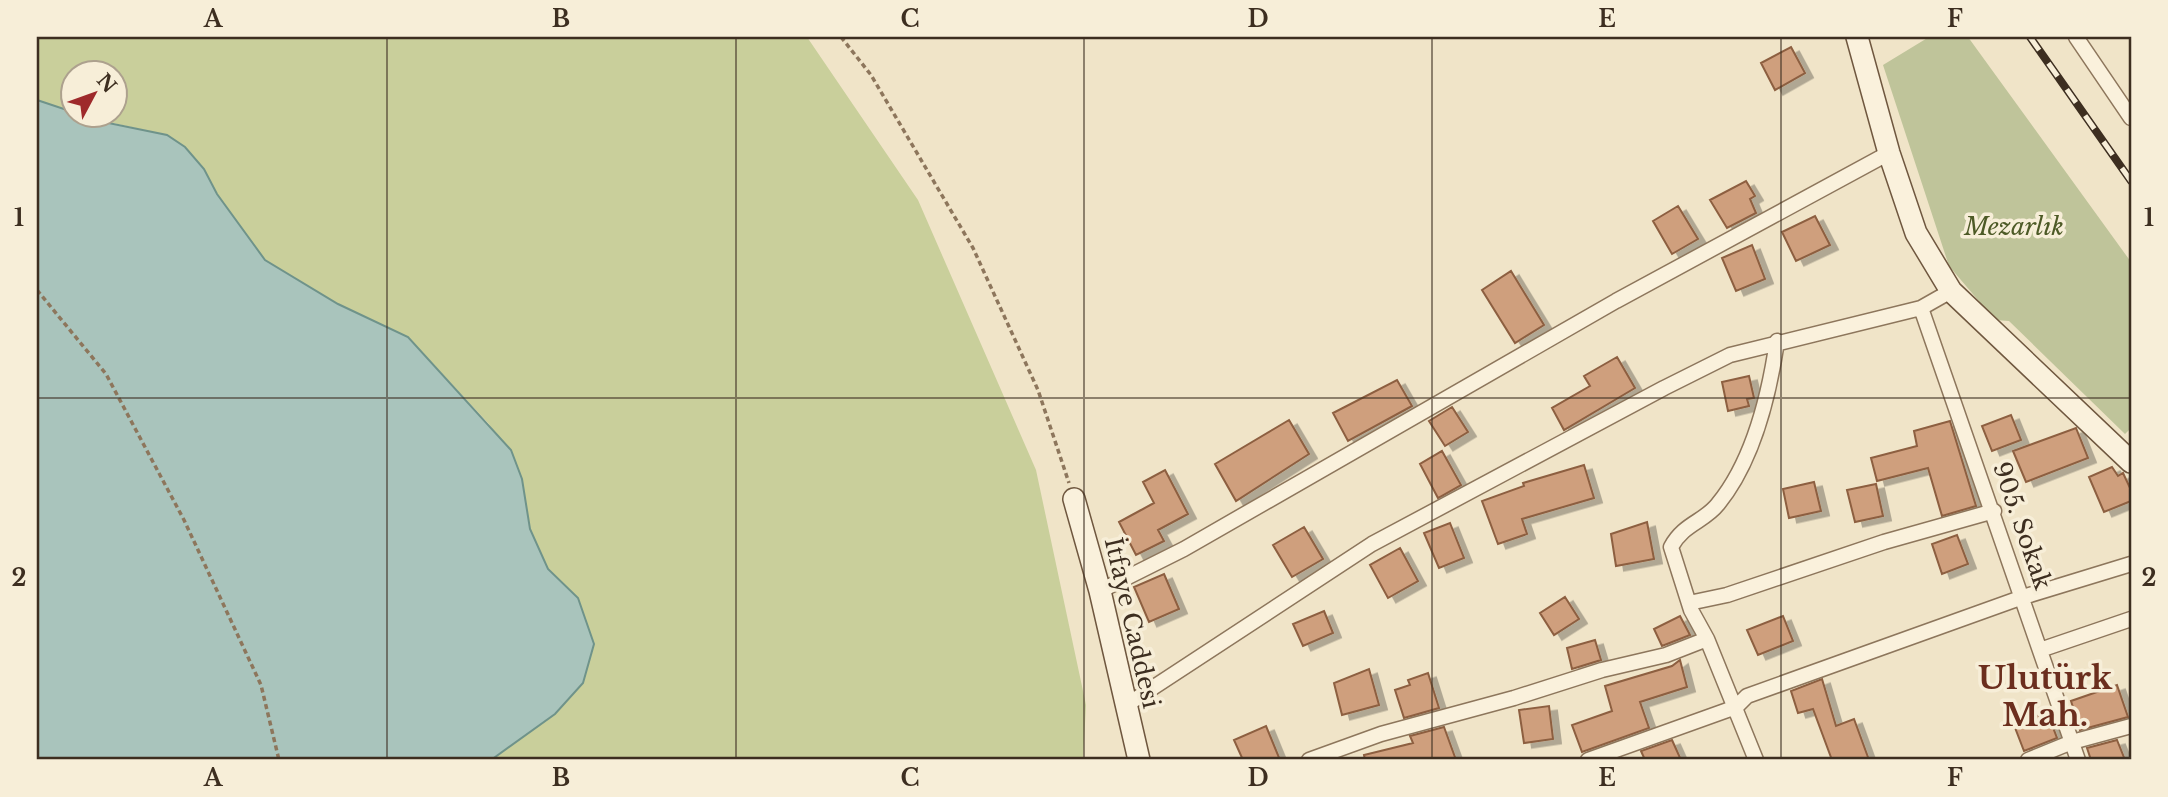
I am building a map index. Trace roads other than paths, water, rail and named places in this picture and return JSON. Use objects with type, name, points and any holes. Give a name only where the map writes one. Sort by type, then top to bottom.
[{"type":"street","points":[[1857,37],[1889,153],[1916,233],[1951,291],[2131,462]]},
{"type":"street","points":[[2076,37],[2131,118]]},
{"type":"street","points":[[1100,592],[1184,549],[1616,301],[1889,153]]},
{"type":"street","points":[[1125,706],[1372,544],[1730,355],[1777,341],[1921,307],[1951,291]]},
{"type":"street","name":"905. Sokak","points":[[1921,307],[1994,511],[2078,760]]},
{"type":"street","points":[[1756,760],[1707,639],[1689,603],[1671,547],[1680,532],[1716,507],[1732,484],[1753,438],[1772,380],[1777,341]]},
{"type":"street","name":"İtfaye Caddesi","points":[[1074,499],[1100,592],[1139,760]]},
{"type":"street","points":[[1689,603],[1727,595],[1884,542],[1994,511]]},
{"type":"street","points":[[1588,760],[1736,707],[1747,696],[2022,597],[2131,564]]},
{"type":"street","points":[[2040,650],[2131,619]]},
{"type":"street","points":[[1308,760],[1381,734],[1514,698],[1602,670],[1666,655],[1707,639]]},
{"type":"street","points":[[2028,760],[2072,742],[2131,726]]},
{"type":"water","points":[[37,100],[60,108],[60,130],[130,130],[130,127],[167,135],[185,147],[204,169],[217,194],[265,260],[338,304],[408,337],[511,450],[522,479],[530,529],[548,569],[578,598],[594,644],[583,683],[555,714],[491,760],[37,760]]},
{"type":"railway","points":[[2030,37],[2131,181]]},
{"type":"district","name":"Ulutürk Mah.","points":[[2045,696]]},
{"type":"park label","name":"Mezarlık","points":[[2014,227]]}]
